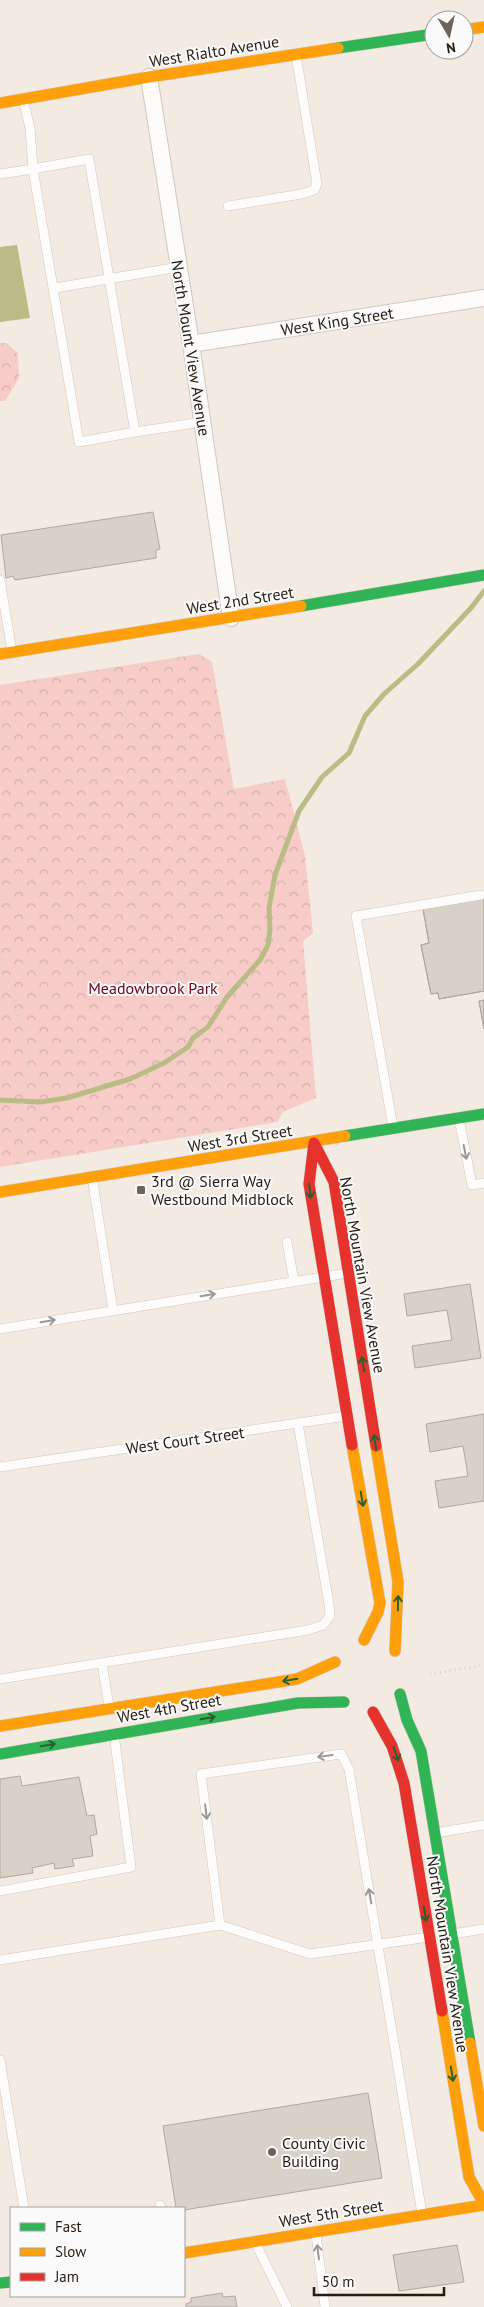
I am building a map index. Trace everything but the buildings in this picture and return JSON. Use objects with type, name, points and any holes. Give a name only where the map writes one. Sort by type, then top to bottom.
[{"type":"street","name":"West Rialto Avenue","points":[[0,103],[149,77],[424,36]]},
{"type":"street","name":"North Mount View Avenue","points":[[149,77],[191,344],[231,618]]},
{"type":"street","name":"West King Street","points":[[191,344],[484,298]]},
{"type":"street","name":"West 2nd Street","points":[[0,654],[231,618],[484,575]]},
{"type":"street","name":"West 3rd Street","points":[[0,1192],[484,1114]]},
{"type":"street","name":"North Mountain View Avenue","points":[[314,1142],[309,1184],[323,1277],[359,1414],[398,1582],[398,1656],[374,1641],[380,1603],[359,1414],[348,1272],[334,1182],[314,1142]]},
{"type":"street","points":[[352,1644],[374,1641]]},
{"type":"street","points":[[332,1674],[335,1662],[342,1651]]},
{"type":"street","name":"West 4th Street","points":[[0,1726],[297,1679],[335,1662]]},
{"type":"street","name":"North Mountain View Avenue","points":[[484,2126],[441,1936],[424,1834],[398,1756],[388,1734],[382,1709],[402,1688],[407,1720],[422,1751],[424,1834],[441,1936],[468,2177],[484,2205]]},
{"type":"street","points":[[337,1692],[344,1702],[358,1710],[382,1709]]},
{"type":"street","name":"West 4th Street","points":[[0,1754],[298,1703],[344,1702]]},
{"type":"street","name":"West 5th Street","points":[[185,2254],[484,2205]]},
{"type":"lane","points":[[228,206],[302,194],[314,190],[317,184],[296,55]]},
{"type":"lane","points":[[23,99],[30,128],[34,169],[79,442],[202,422]]},
{"type":"lane","points":[[0,174],[89,159],[135,432]]},
{"type":"lane","points":[[55,288],[179,267]]},
{"type":"lane","points":[[0,580],[12,652]]},
{"type":"lane","points":[[394,1130],[356,916],[480,895]]},
{"type":"lane","points":[[459,1119],[472,1185],[484,1183]]},
{"type":"lane","points":[[92,1177],[113,1310]]},
{"type":"lane","points":[[287,1242],[294,1281]]},
{"type":"lane","points":[[0,1329],[348,1272]]},
{"type":"lane","name":"West Court Street","points":[[0,1467],[359,1414]]},
{"type":"lane","points":[[0,1679],[308,1630],[323,1625],[330,1616],[329,1604],[298,1423]]},
{"type":"lane","points":[[102,1663],[110,1708]]},
{"type":"lane","points":[[0,1891],[131,1867],[114,1734]]},
{"type":"lane","points":[[220,1925],[201,1774],[341,1754],[349,1769],[422,2215]]},
{"type":"lane","points":[[424,1834],[484,1825]]},
{"type":"lane","points":[[0,1960],[220,1925],[310,1954],[484,1929]]},
{"type":"lane","points":[[0,2060],[24,2207]]},
{"type":"lane","points":[[316,2232],[325,2307]]},
{"type":"lane","points":[[255,2242],[287,2307]]},
{"type":"path","points":[[91,736],[91,734],[127,722],[111,664]]},
{"type":"path","points":[[0,949],[2,972],[16,997],[19,1024],[30,1051],[28,1080],[18,1148],[20,1167]]},
{"type":"path","points":[[430,1674],[484,1665]]},
{"type":"green space","points":[[0,343],[7,343],[18,354],[19,378],[5,401],[0,401]]},
{"type":"green space","name":"Meadowbrook Park","points":[[199,654],[212,662],[234,789],[285,779],[305,856],[313,933],[303,941],[316,1098],[283,1112],[277,1122],[0,1167],[0,685]]},
{"type":"shaded area","points":[[17,245],[30,318],[0,322],[0,247]]},
{"type":"waterway","points":[[0,1100],[40,1102],[67,1098],[130,1079],[164,1063],[188,1047],[193,1038],[208,1027],[227,997],[260,960],[268,945],[270,930],[269,908],[275,875],[299,811],[322,777],[349,753],[365,716],[384,694],[418,664],[471,608],[484,591]]},
{"type":"traffic: fast","points":[[338,48],[424,35]]},
{"type":"traffic: fast","points":[[301,606],[484,575]]},
{"type":"traffic: fast","points":[[345,1136],[484,1114]]},
{"type":"traffic: fast","points":[[400,1694],[407,1720],[421,1751],[470,2043]]},
{"type":"traffic: fast","points":[[0,1754],[298,1703],[344,1702]]},
{"type":"traffic: fast","points":[[0,2283],[10,2282]]},
{"type":"traffic: slow","points":[[474,28],[484,27]]},
{"type":"traffic: slow","points":[[0,103],[149,77],[338,48]]},
{"type":"traffic: slow","points":[[0,654],[301,606]]},
{"type":"traffic: slow","points":[[0,1192],[345,1136]]},
{"type":"traffic: slow","points":[[352,1445],[380,1603],[378,1612],[364,1640]]},
{"type":"traffic: slow","points":[[376,1446],[398,1582],[395,1651]]},
{"type":"traffic: slow","points":[[0,1726],[297,1679],[335,1662]]},
{"type":"traffic: slow","points":[[442,2011],[469,2177],[484,2204]]},
{"type":"traffic: slow","points":[[470,2043],[484,2126]]},
{"type":"traffic: slow","points":[[185,2253],[484,2205]]},
{"type":"traffic: jam","points":[[314,1143],[334,1182],[376,1446]]},
{"type":"traffic: jam","points":[[314,1143],[309,1184],[352,1445]]},
{"type":"traffic: jam","points":[[373,1712],[392,1746],[404,1783],[442,2011]]},
{"type":"place","name":"3rd @ Sierra Way Westbound Midblock","points":[[141,1190]]},
{"type":"place","name":"County Civic Building","points":[[272,2152]]}]
